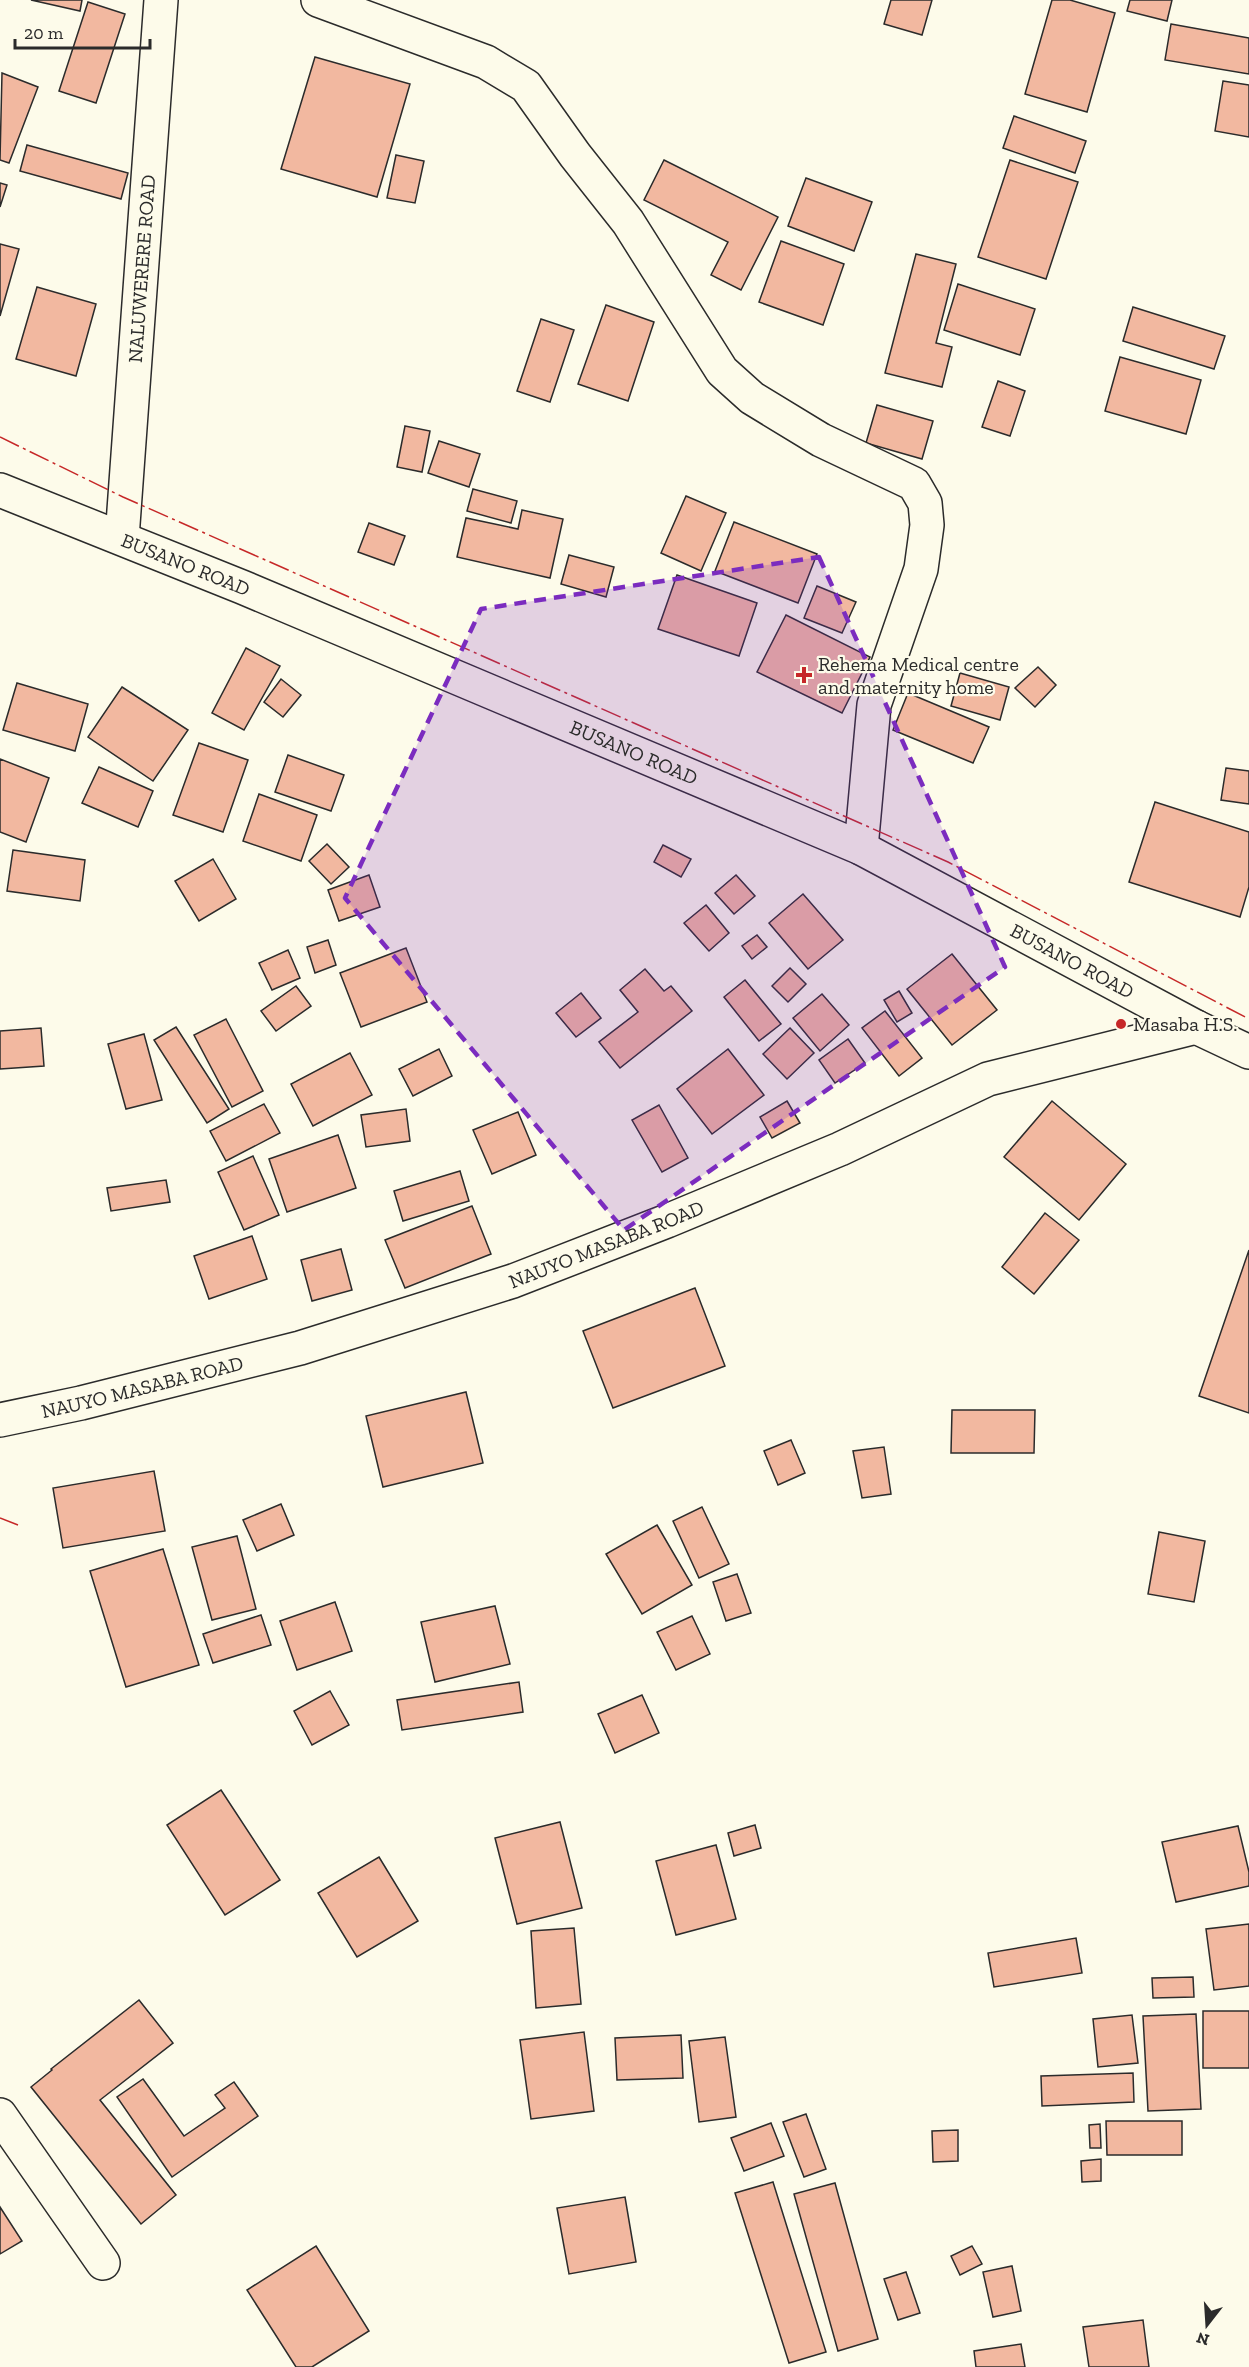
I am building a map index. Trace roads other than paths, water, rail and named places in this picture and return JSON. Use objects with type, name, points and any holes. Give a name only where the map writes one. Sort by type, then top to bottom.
[{"type":"street","name":"NALUWERERE ROAD","points":[[122,538],[161,0]]},
{"type":"street","points":[[318,0],[486,62],[526,86],[575,155],[628,222],[722,371],[752,398],[821,440],[914,484],[925,503],[927,525],[921,569],[874,705],[861,848]]},
{"type":"street","name":"BUSANO ROAD","points":[[0,490],[242,587],[861,848],[1196,1027],[1249,1052]]},
{"type":"street","name":"NAUYO MASABA ROAD","points":[[0,1420],[81,1403],[300,1348],[513,1281],[667,1221],[829,1153],[987,1079],[1196,1027]]},
{"type":"street","points":[[0,2115],[103,2263]]},
{"type":"place","name":"Rehema Medical centre and maternity home","points":[[804,675]]},
{"type":"place","name":"Masaba H.S.","points":[[1121,1024]]}]
